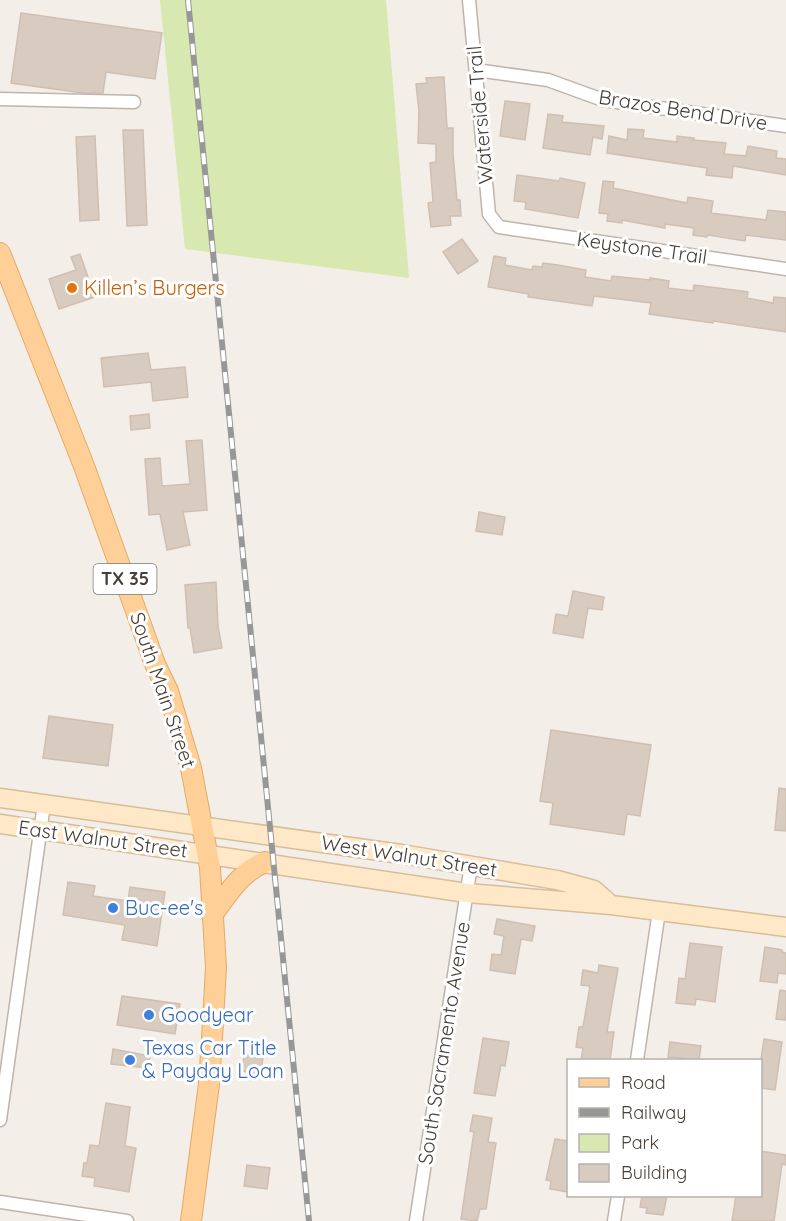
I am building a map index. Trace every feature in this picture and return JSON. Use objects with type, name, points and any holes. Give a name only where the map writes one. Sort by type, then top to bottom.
[{"type":"main road","name":"South Main Street","points":[[0,253],[84,466],[155,664],[168,690],[191,768],[210,868],[216,967],[209,1084],[191,1221]]},
{"type":"main road","points":[[212,915],[240,878],[255,866],[265,862]]},
{"type":"street","name":"Waterside Trail","points":[[469,0],[489,214],[499,227]]},
{"type":"street","name":"Brazos Bend Drive","points":[[476,70],[548,80],[603,100],[786,126]]},
{"type":"street","points":[[0,99],[134,102]]},
{"type":"street","name":"Keystone Trail","points":[[499,227],[786,269]]},
{"type":"street","name":"East Walnut Street","points":[[0,798],[201,825]]},
{"type":"street","points":[[0,1120],[44,804]]},
{"type":"street","name":"East Walnut Street","points":[[0,824],[206,854]]},
{"type":"street","name":"West Walnut Street","points":[[201,825],[471,865],[566,882],[594,890],[611,905]]},
{"type":"street","name":"West Walnut Street","points":[[206,854],[467,893],[611,905],[786,927]]},
{"type":"street","name":"South Sacramento Avenue","points":[[416,1221],[471,865]]},
{"type":"street","points":[[637,1059],[658,911]]},
{"type":"street","points":[[614,1221],[618,1197]]},
{"type":"street","points":[[0,1202],[128,1221]]},
{"type":"green space","points":[[160,0],[386,0],[409,278],[185,249]]},
{"type":"building","points":[[21,13],[162,33],[155,79],[106,72],[103,93],[83,93],[11,83]]},
{"type":"building","points":[[444,77],[447,128],[453,128],[457,200],[460,200],[461,216],[450,216],[451,225],[431,227],[428,203],[433,202],[430,163],[436,162],[436,144],[418,143],[419,111],[416,84],[427,83],[426,78]]},
{"type":"building","points":[[505,101],[530,104],[525,140],[500,136]]},
{"type":"building","points":[[548,114],[563,116],[562,122],[604,126],[602,139],[593,137],[590,155],[543,148]]},
{"type":"building","points":[[628,129],[644,130],[643,138],[677,142],[677,136],[726,143],[724,154],[746,156],[748,146],[777,151],[776,158],[786,159],[786,175],[733,166],[732,178],[706,175],[707,168],[607,153],[609,136],[627,140]]},
{"type":"building","points":[[123,130],[143,130],[147,225],[127,226]]},
{"type":"building","points":[[95,136],[99,220],[80,221],[76,137]]},
{"type":"building","points":[[517,175],[559,181],[560,178],[585,183],[578,218],[525,209],[526,202],[514,201]]},
{"type":"building","points":[[603,181],[614,182],[613,188],[687,203],[688,197],[713,201],[711,213],[766,220],[768,210],[786,212],[786,240],[746,235],[745,241],[708,235],[707,237],[693,235],[694,228],[665,224],[665,228],[622,220],[622,223],[607,221],[608,214],[599,213]]},
{"type":"building","points":[[462,239],[478,261],[458,274],[443,252]]},
{"type":"building","name":"Killen’s Burgers","points":[[80,254],[95,297],[59,309],[49,279],[76,270],[71,257]]},
{"type":"building","points":[[494,256],[506,258],[505,265],[532,270],[533,266],[542,267],[543,263],[586,270],[585,277],[611,281],[612,276],[650,280],[650,278],[669,281],[668,288],[693,291],[694,285],[748,292],[747,298],[773,303],[774,297],[786,298],[786,332],[649,314],[651,303],[594,296],[592,306],[528,297],[529,294],[488,287]]},
{"type":"building","points":[[148,353],[151,370],[185,367],[188,397],[153,401],[151,382],[104,387],[101,358]]},
{"type":"building","points":[[149,414],[150,428],[131,430],[130,416]]},
{"type":"building","points":[[202,440],[207,510],[183,512],[190,545],[167,550],[160,514],[149,515],[145,459],[160,458],[162,486],[190,484],[186,441]]},
{"type":"building","points":[[479,512],[505,517],[502,535],[476,531]]},
{"type":"building","points":[[216,582],[218,626],[222,648],[194,653],[190,628],[188,628],[185,585]]},
{"type":"building","points":[[573,591],[604,597],[602,610],[588,608],[583,638],[553,633],[556,614],[568,616]]},
{"type":"building","points":[[49,716],[113,725],[108,766],[43,758]]},
{"type":"building","points":[[551,730],[651,745],[640,816],[627,814],[624,835],[550,824],[553,803],[540,801]]},
{"type":"building","points":[[779,788],[786,789],[786,831],[775,830]]},
{"type":"building","name":"Buc-ee's","points":[[68,882],[95,886],[93,896],[128,901],[130,887],[165,892],[157,946],[122,940],[125,925],[63,915]]},
{"type":"building","points":[[497,919],[535,926],[532,941],[521,939],[515,974],[490,970],[492,954],[501,955],[504,936],[494,934]]},
{"type":"building","points":[[690,943],[722,947],[715,1002],[696,999],[695,1005],[676,1003],[679,978],[685,979]]},
{"type":"building","points":[[765,947],[786,953],[786,974],[778,973],[777,983],[760,981]]},
{"type":"building","points":[[599,965],[618,968],[607,1032],[614,1032],[610,1059],[581,1059],[583,1048],[576,1047],[579,1027],[583,1027],[590,986],[581,985],[583,970],[598,973]]},
{"type":"building","points":[[780,990],[786,991],[786,1020],[776,1019]]},
{"type":"building","name":"Goodyear","points":[[122,996],[180,1004],[175,1034],[117,1025]]},
{"type":"building","points":[[483,1038],[509,1042],[505,1066],[501,1065],[495,1096],[474,1093]]},
{"type":"building","points":[[764,1039],[782,1042],[775,1090],[762,1088],[761,1059]]},
{"type":"building","points":[[670,1042],[701,1046],[699,1059],[668,1057]]},
{"type":"building","name":"Texas Car Title & Payday Loan","points":[[113,1049],[150,1056],[148,1068],[111,1064]]},
{"type":"building","points":[[244,1055],[263,1057],[261,1074],[242,1071]]},
{"type":"building","points":[[106,1103],[130,1107],[125,1146],[136,1148],[129,1192],[94,1186],[95,1178],[82,1176],[90,1145],[99,1146]]},
{"type":"building","points":[[473,1115],[492,1118],[488,1142],[496,1143],[486,1209],[480,1209],[477,1221],[461,1219],[474,1132],[470,1131]]},
{"type":"building","points":[[555,1139],[567,1141],[567,1192],[550,1189],[551,1181],[546,1180]]},
{"type":"building","points":[[762,1151],[786,1155],[786,1165],[782,1164],[774,1221],[732,1221],[736,1197],[762,1197]]},
{"type":"building","points":[[247,1165],[270,1168],[267,1189],[244,1186]]},
{"type":"building","points":[[642,1197],[667,1197],[663,1215],[646,1213],[647,1208],[640,1207]]},
{"type":"railway","points":[[188,0],[309,1221]]},
{"type":"place","name":"Killen’s Burgers","points":[[72,288]]},
{"type":"place","name":"Buc-ee's","points":[[113,908]]},
{"type":"place","name":"Goodyear","points":[[149,1015]]},
{"type":"place","name":"Texas Car Title & Payday Loan","points":[[130,1060]]}]
